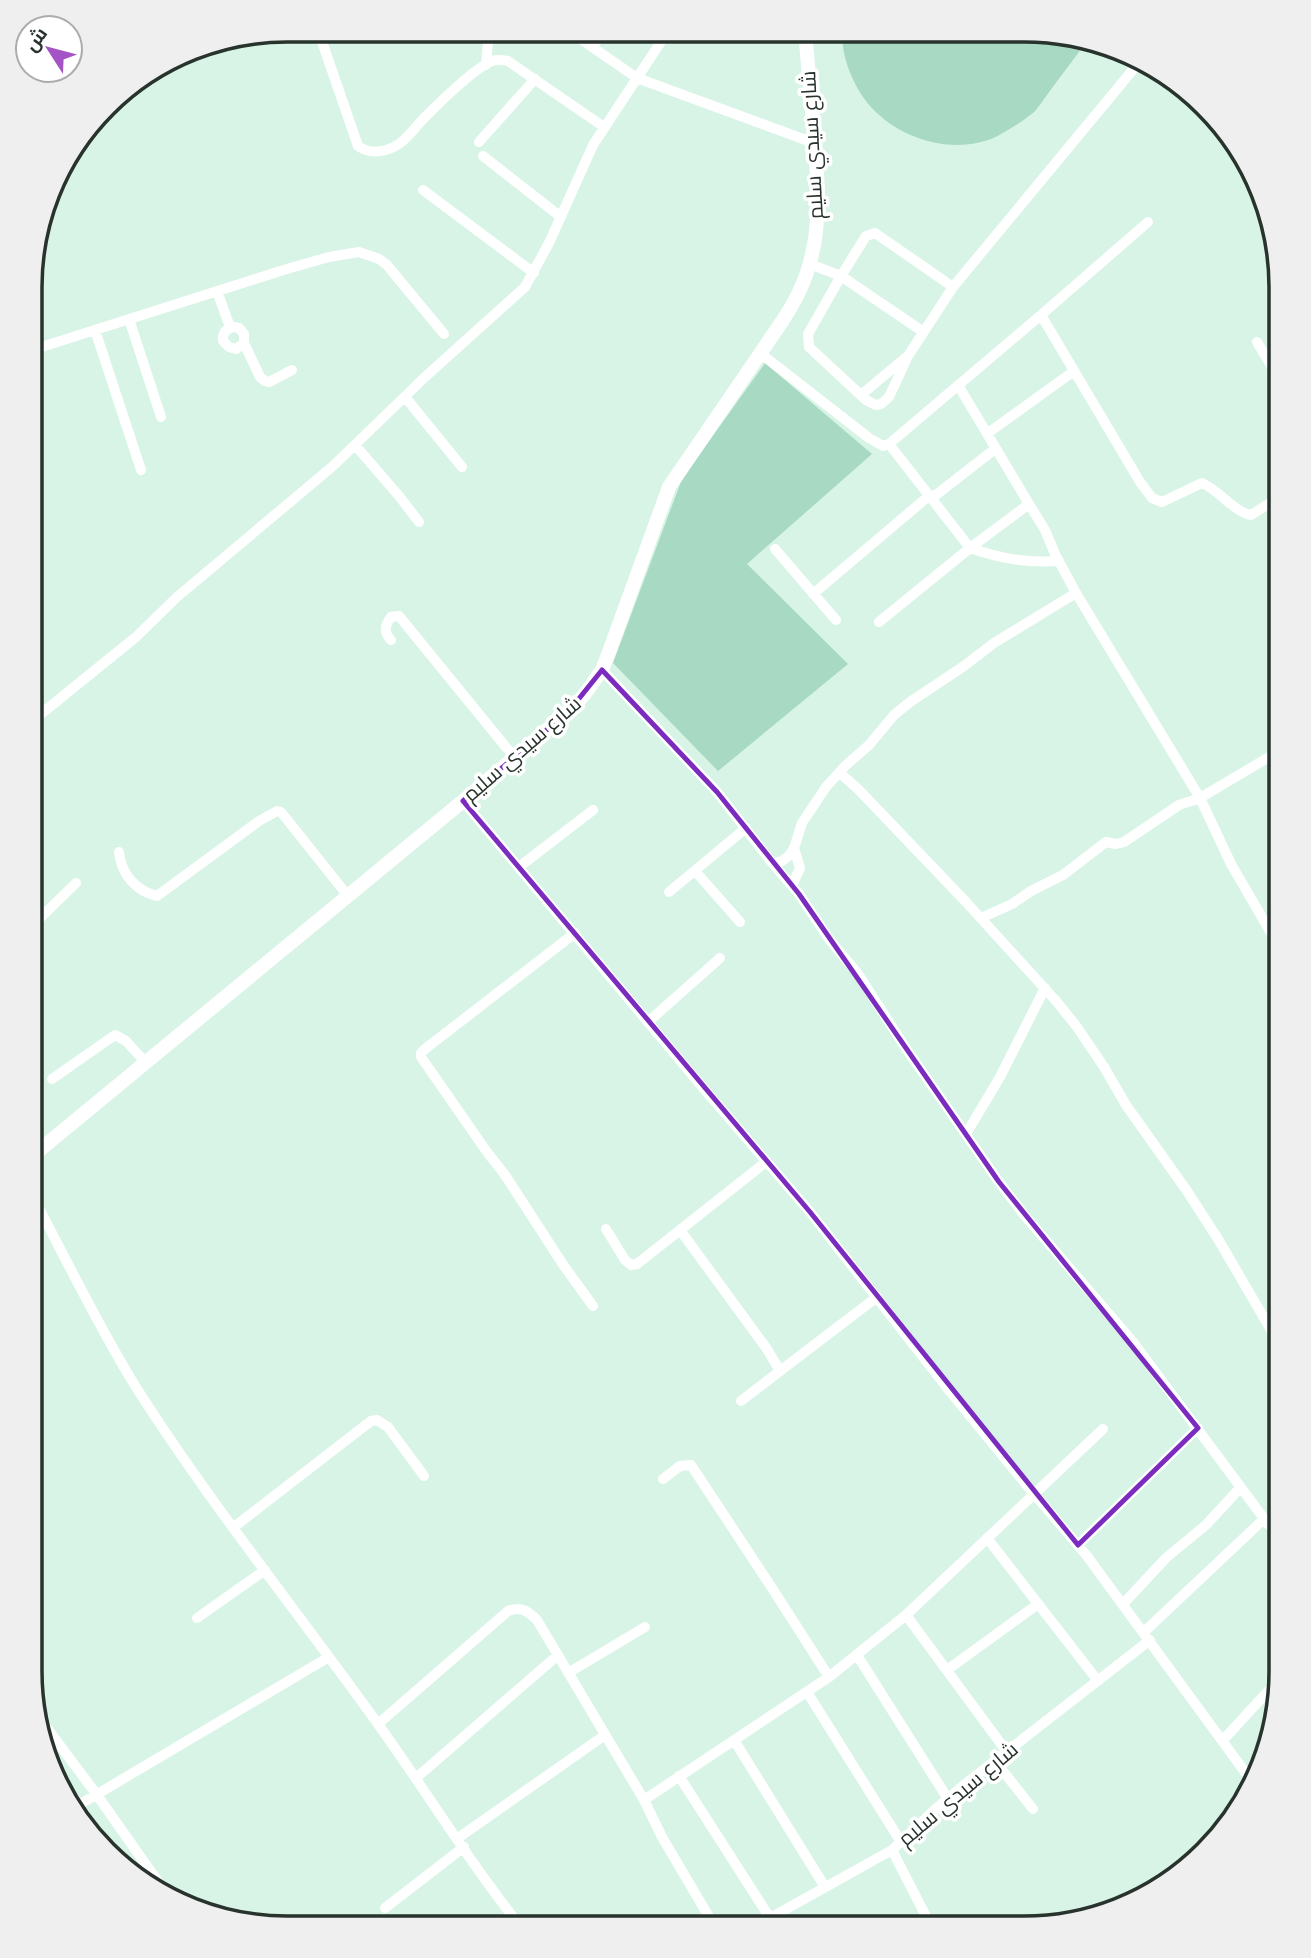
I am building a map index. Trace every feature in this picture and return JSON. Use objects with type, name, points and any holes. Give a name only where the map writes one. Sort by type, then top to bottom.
[{"type":"main road","name":"شارع سيدي سليم","points":[[42,1148],[463,801],[569,711],[584,695],[601,670],[669,487],[793,304],[810,264],[817,206],[806,42]]},
{"type":"street","points":[[42,713],[136,637],[177,597],[280,512],[525,287],[534,274],[593,145],[660,42]]},
{"type":"street","points":[[322,43],[358,146],[365,151],[374,152],[400,143],[436,106],[495,60],[508,61],[604,127]]},
{"type":"street","points":[[486,65],[488,43]]},
{"type":"street","points":[[586,43],[637,78],[814,144]]},
{"type":"street","points":[[593,47],[596,43]]},
{"type":"street","points":[[953,286],[875,233],[866,236],[808,334],[809,347],[861,395],[876,405],[881,404],[889,397],[922,331],[953,286],[1134,68]]},
{"type":"street","points":[[479,142],[535,79]]},
{"type":"street","points":[[483,156],[561,217]]},
{"type":"street","points":[[423,190],[534,274]]},
{"type":"street","points":[[760,353],[878,445],[889,444],[1148,222]]},
{"type":"street","points":[[42,347],[290,268],[359,252],[387,265],[444,334]]},
{"type":"street","points":[[810,264],[841,276],[922,331]]},
{"type":"street","points":[[217,291],[230,327]]},
{"type":"street","points":[[1041,315],[1154,500],[1162,502],[1202,483],[1242,513],[1251,515],[1269,504]]},
{"type":"street","points":[[129,319],[160,416]]},
{"type":"street","points":[[230,327],[223,334],[226,345],[235,349],[244,343]]},
{"type":"street","points":[[230,327],[239,328],[242,332],[244,343],[260,377],[265,381],[269,382],[292,370]]},
{"type":"street","points":[[94,330],[141,470]]},
{"type":"street","points":[[1257,342],[1269,362]]},
{"type":"street","points":[[861,395],[908,356]]},
{"type":"street","points":[[988,433],[1074,371]]},
{"type":"street","points":[[958,385],[1045,530],[1076,593],[1200,798],[1231,864],[1269,929]]},
{"type":"street","points":[[405,397],[462,467]]},
{"type":"street","points":[[889,444],[970,548],[1019,562],[1059,561]]},
{"type":"street","points":[[355,445],[419,522]]},
{"type":"street","points":[[813,594],[931,496],[995,449]]},
{"type":"street","points":[[878,622],[1029,504]]},
{"type":"street","points":[[775,549],[835,620]]},
{"type":"street","points":[[773,864],[782,861],[794,848],[802,823],[826,786],[869,746],[894,715],[1005,636],[1076,593]]},
{"type":"street","points":[[391,640],[385,627],[391,617],[399,616],[514,757]]},
{"type":"street","points":[[601,670],[718,792],[792,886],[829,939],[858,974],[907,1050],[1025,1216],[1133,1342],[1268,1523]]},
{"type":"street","points":[[981,918],[1063,875],[1107,842],[1124,842],[1179,805],[1200,798],[1269,757]]},
{"type":"street","points":[[840,773],[981,918],[1077,1027],[1126,1105],[1218,1239],[1268,1325]]},
{"type":"street","points":[[463,801],[810,1212],[944,1384],[1123,1604],[1246,1773]]},
{"type":"street","points":[[519,867],[593,810]]},
{"type":"street","points":[[119,852],[128,877],[146,892],[157,896],[259,821],[277,811],[281,812],[348,896]]},
{"type":"street","points":[[669,892],[746,828]]},
{"type":"street","points":[[792,886],[800,868],[794,848]]},
{"type":"street","points":[[695,871],[740,922]]},
{"type":"street","points":[[42,916],[76,883]]},
{"type":"street","points":[[575,933],[425,1049],[421,1057],[593,1306]]},
{"type":"street","points":[[648,1022],[720,958]]},
{"type":"street","points":[[965,1134],[1000,1077],[1045,988]]},
{"type":"street","points":[[52,1079],[115,1035],[126,1041],[146,1063]]},
{"type":"street","points":[[606,1229],[625,1260],[631,1265],[637,1264],[766,1162]]},
{"type":"street","points":[[42,1215],[96,1319],[135,1385],[188,1464],[378,1724],[512,1916]]},
{"type":"street","points":[[680,1230],[767,1349],[780,1371]]},
{"type":"street","points":[[741,1401],[877,1297]]},
{"type":"street","points":[[234,1527],[371,1421],[377,1420],[388,1427],[424,1476]]},
{"type":"street","points":[[1077,1545],[1198,1428]]},
{"type":"street","points":[[644,1800],[807,1692],[857,1655],[906,1615],[1103,1429]]},
{"type":"street","points":[[663,1479],[680,1466],[691,1465],[829,1677]]},
{"type":"street","points":[[1123,1604],[1167,1557],[1206,1525],[1240,1488]]},
{"type":"street","name":"شارع سيدي سليم","points":[[774,1916],[892,1850],[948,1799],[1098,1681],[1264,1519]]},
{"type":"street","points":[[987,1538],[1098,1681]]},
{"type":"street","points":[[197,1618],[265,1570]]},
{"type":"street","points":[[947,1670],[1038,1604]]},
{"type":"street","points":[[378,1724],[508,1611],[515,1608],[529,1612],[537,1620],[644,1800],[662,1837],[709,1916]]},
{"type":"street","points":[[906,1615],[1007,1752]]},
{"type":"street","points":[[568,1673],[645,1626]]},
{"type":"street","points":[[416,1778],[558,1655]]},
{"type":"street","points":[[857,1655],[948,1799]]},
{"type":"street","points":[[81,1804],[329,1657]]},
{"type":"street","points":[[1223,1740],[1268,1691]]},
{"type":"street","points":[[807,1692],[901,1842]]},
{"type":"street","points":[[50,1731],[155,1877]]},
{"type":"street","points":[[385,1908],[461,1842],[605,1735]]},
{"type":"street","points":[[734,1740],[825,1887]]},
{"type":"street","points":[[995,1761],[1033,1809]]},
{"type":"street","points":[[679,1776],[769,1916]]},
{"type":"street","points":[[892,1850],[926,1916]]},
{"type":"highlighted area","points":[[602,670],[717,792],[799,894],[999,1182],[1198,1428],[1078,1545],[810,1212],[463,801],[569,711]]},
{"type":"green space","points":[[842,42],[1024,42],[1081,49],[1033,113],[986,141],[953,145],[920,139],[904,132],[877,113],[856,86]]},
{"type":"green space","points":[[765,363],[872,454],[747,564],[848,664],[718,771],[613,663],[682,479]]}]
